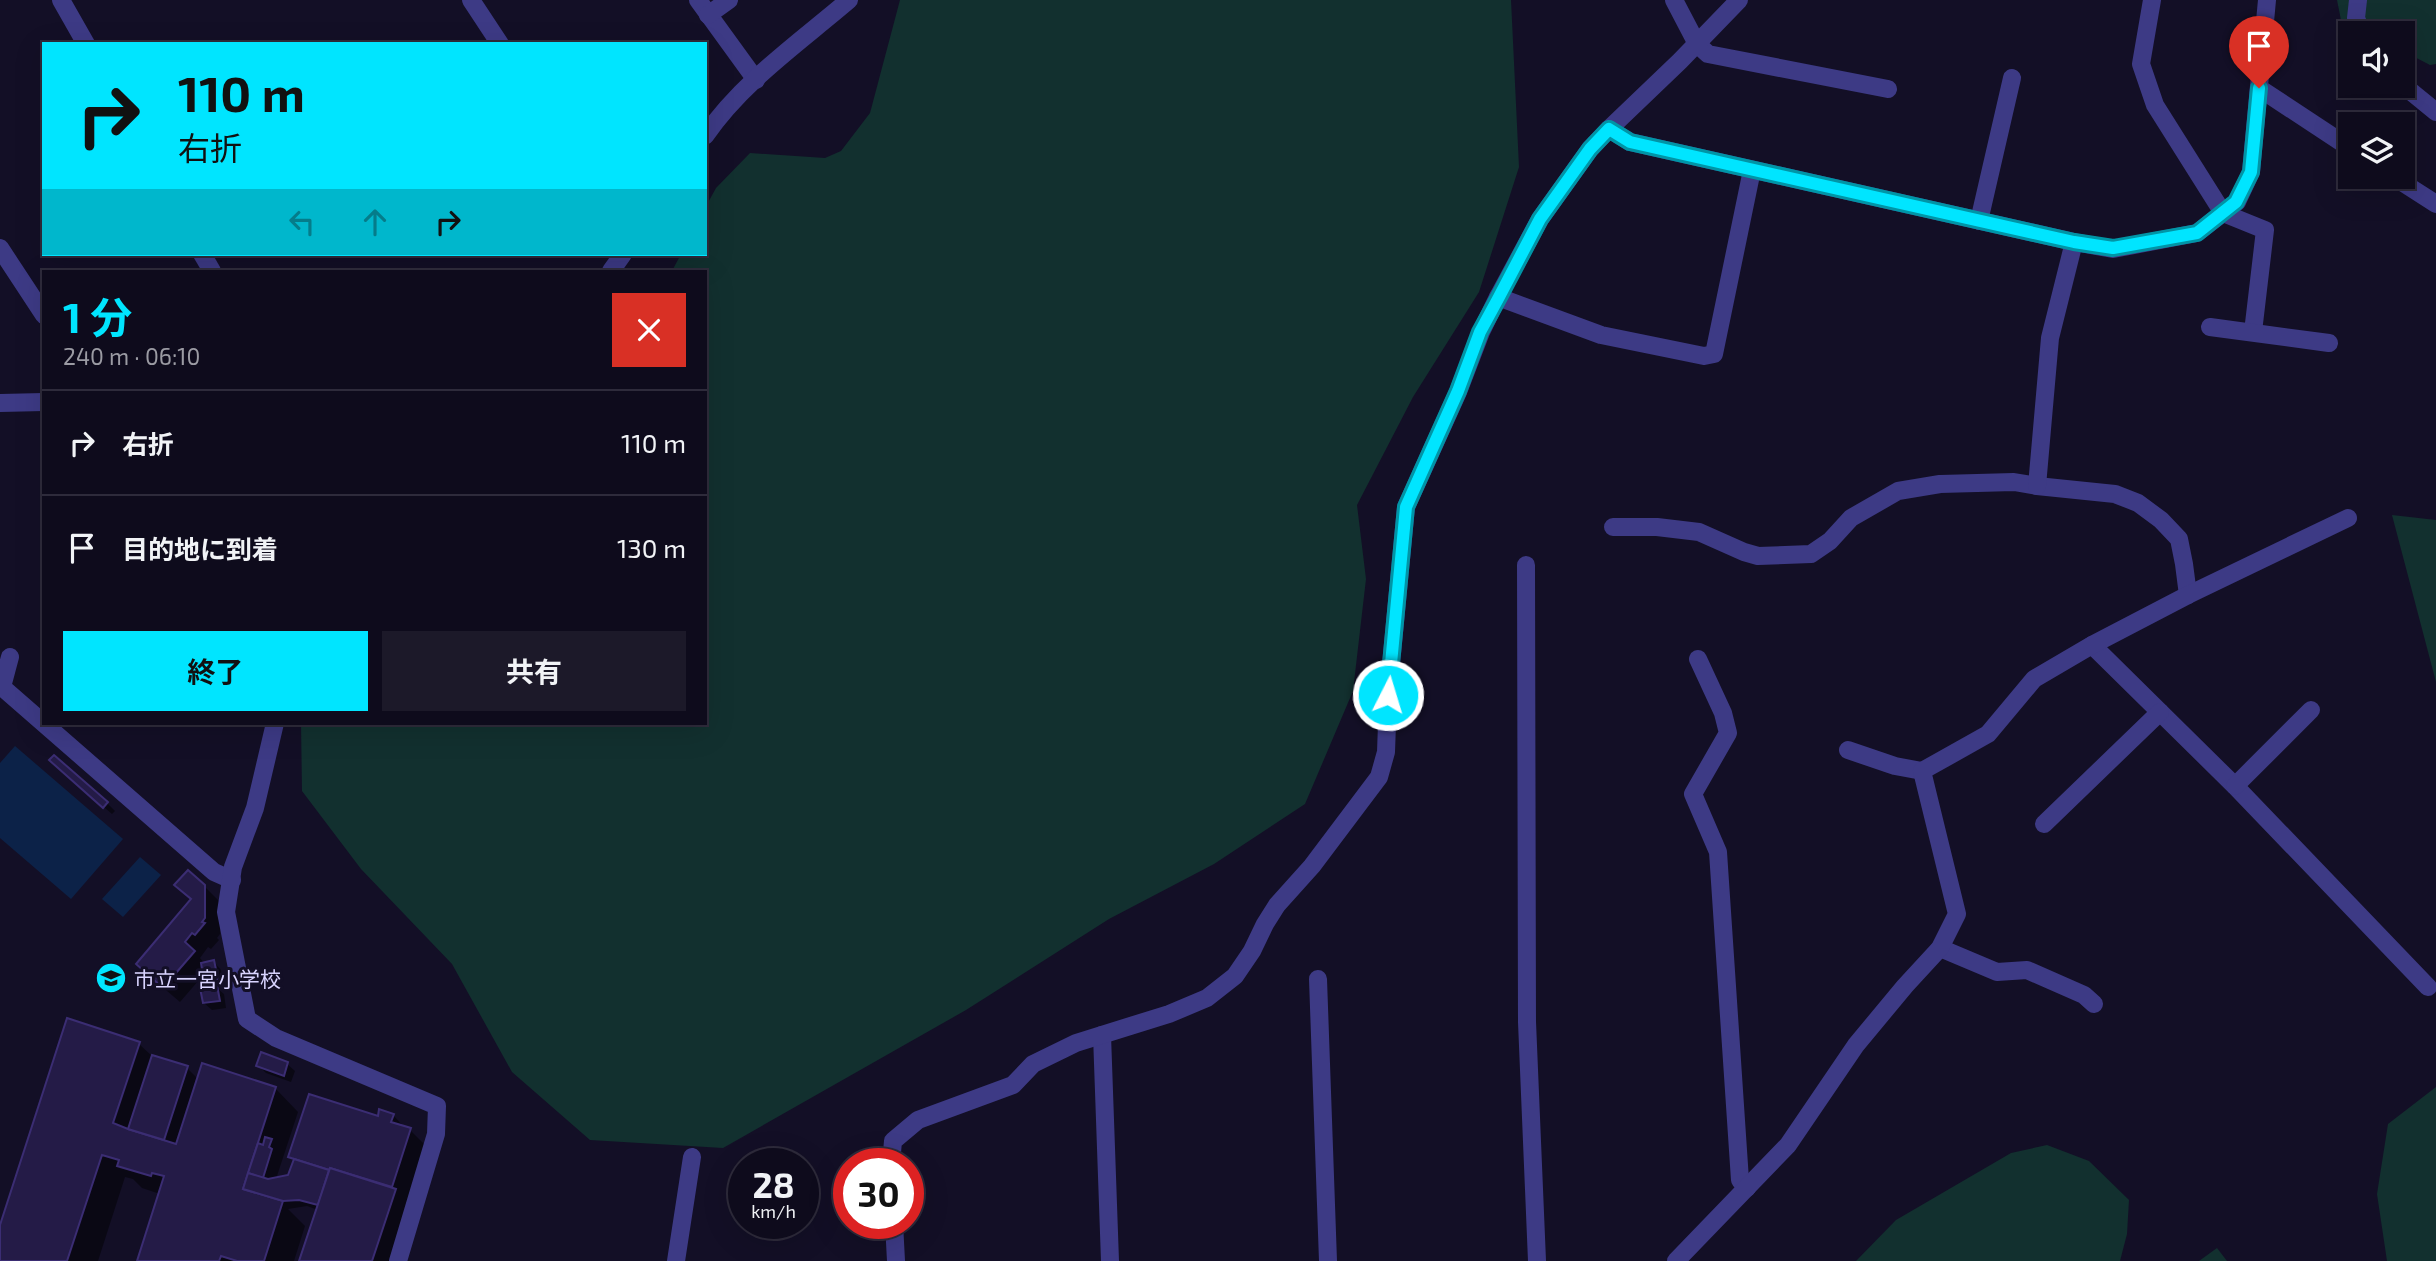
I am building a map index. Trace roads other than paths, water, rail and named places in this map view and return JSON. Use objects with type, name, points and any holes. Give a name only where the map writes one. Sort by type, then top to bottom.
[{"type":"street","points":[[61,0],[85,42]]},
{"type":"street","points":[[471,0],[499,42]]},
{"type":"street","points":[[698,0],[756,80]]},
{"type":"street","points":[[708,15],[729,0]]},
{"type":"street","points":[[707,133],[719,116],[756,80],[849,0]]},
{"type":"street","points":[[1674,0],[1697,44],[1708,54],[1888,89]]},
{"type":"street","points":[[892,1148],[893,1141],[918,1120],[1013,1085],[1033,1064],[1076,1044],[1170,1014],[1207,998],[1235,976],[1277,905],[1312,866],[1379,777],[1386,752],[1388,695],[1406,507],[1458,391],[1480,332],[1540,219],[1590,149],[1739,0]]},
{"type":"street","points":[[2152,0],[2140,64],[2155,105],[2223,213],[2265,230],[2253,332]]},
{"type":"street","points":[[1609,129],[1630,142],[2074,242],[2113,248],[2197,233],[2236,202],[2251,172],[2267,0]]},
{"type":"street","points":[[2357,21],[2358,0]]},
{"type":"street","points":[[1979,221],[2012,78]]},
{"type":"street","points":[[2259,88],[2338,140]]},
{"type":"street","points":[[2415,95],[2436,113]]},
{"type":"street","points":[[1499,297],[1601,335],[1704,356],[1714,354],[1752,170]]},
{"type":"street","points":[[2413,189],[2436,204]]},
{"type":"street","points":[[2037,486],[2050,338],[2074,242]]},
{"type":"street","points":[[0,248],[42,312]]},
{"type":"street","points":[[2210,327],[2329,343]]},
{"type":"street","points":[[0,403],[42,402]]},
{"type":"street","points":[[1613,527],[1657,527],[1699,532],[1758,556],[1811,554],[1830,541],[1851,518],[1898,491],[1940,484],[2014,482],[2115,494],[2138,503],[2161,520],[2179,539],[2188,595]]},
{"type":"street","points":[[1848,750],[1922,772],[1988,734],[2034,679],[2188,595],[2348,518]]},
{"type":"street","points":[[1526,565],[1527,1022],[1537,1261]]},
{"type":"street","points":[[2092,645],[2235,786],[2428,987]]},
{"type":"street","points":[[10,657],[2,687],[42,722]]},
{"type":"street","points":[[1698,659],[1723,713],[1728,733],[1693,794],[1718,852],[1740,1180],[1747,1188]]},
{"type":"street","points":[[2235,786],[2311,710]]},
{"type":"street","points":[[2044,824],[2160,712]]},
{"type":"street","points":[[45,725],[214,873],[232,880]]},
{"type":"street","points":[[275,725],[255,808],[233,867],[226,912],[247,1019],[276,1038],[437,1106],[436,1134],[398,1261]]},
{"type":"street","points":[[1676,1261],[1788,1145],[1856,1045],[1940,948],[1957,914],[1922,772]]},
{"type":"street","points":[[1940,948],[1997,972],[2027,970],[2084,995],[2094,1004]]},
{"type":"street","points":[[1318,979],[1328,1261]]},
{"type":"street","points":[[1102,1035],[1110,1261]]},
{"type":"street","points":[[676,1261],[692,1157]]},
{"type":"street","points":[[894,1239],[895,1261]]},
{"type":"water","points":[[15,746],[123,839],[71,899],[0,838],[0,763]]},
{"type":"water","points":[[140,857],[161,875],[123,917],[102,899]]},
{"type":"place","name":"市立一宮小学校","points":[[111,978]]}]
